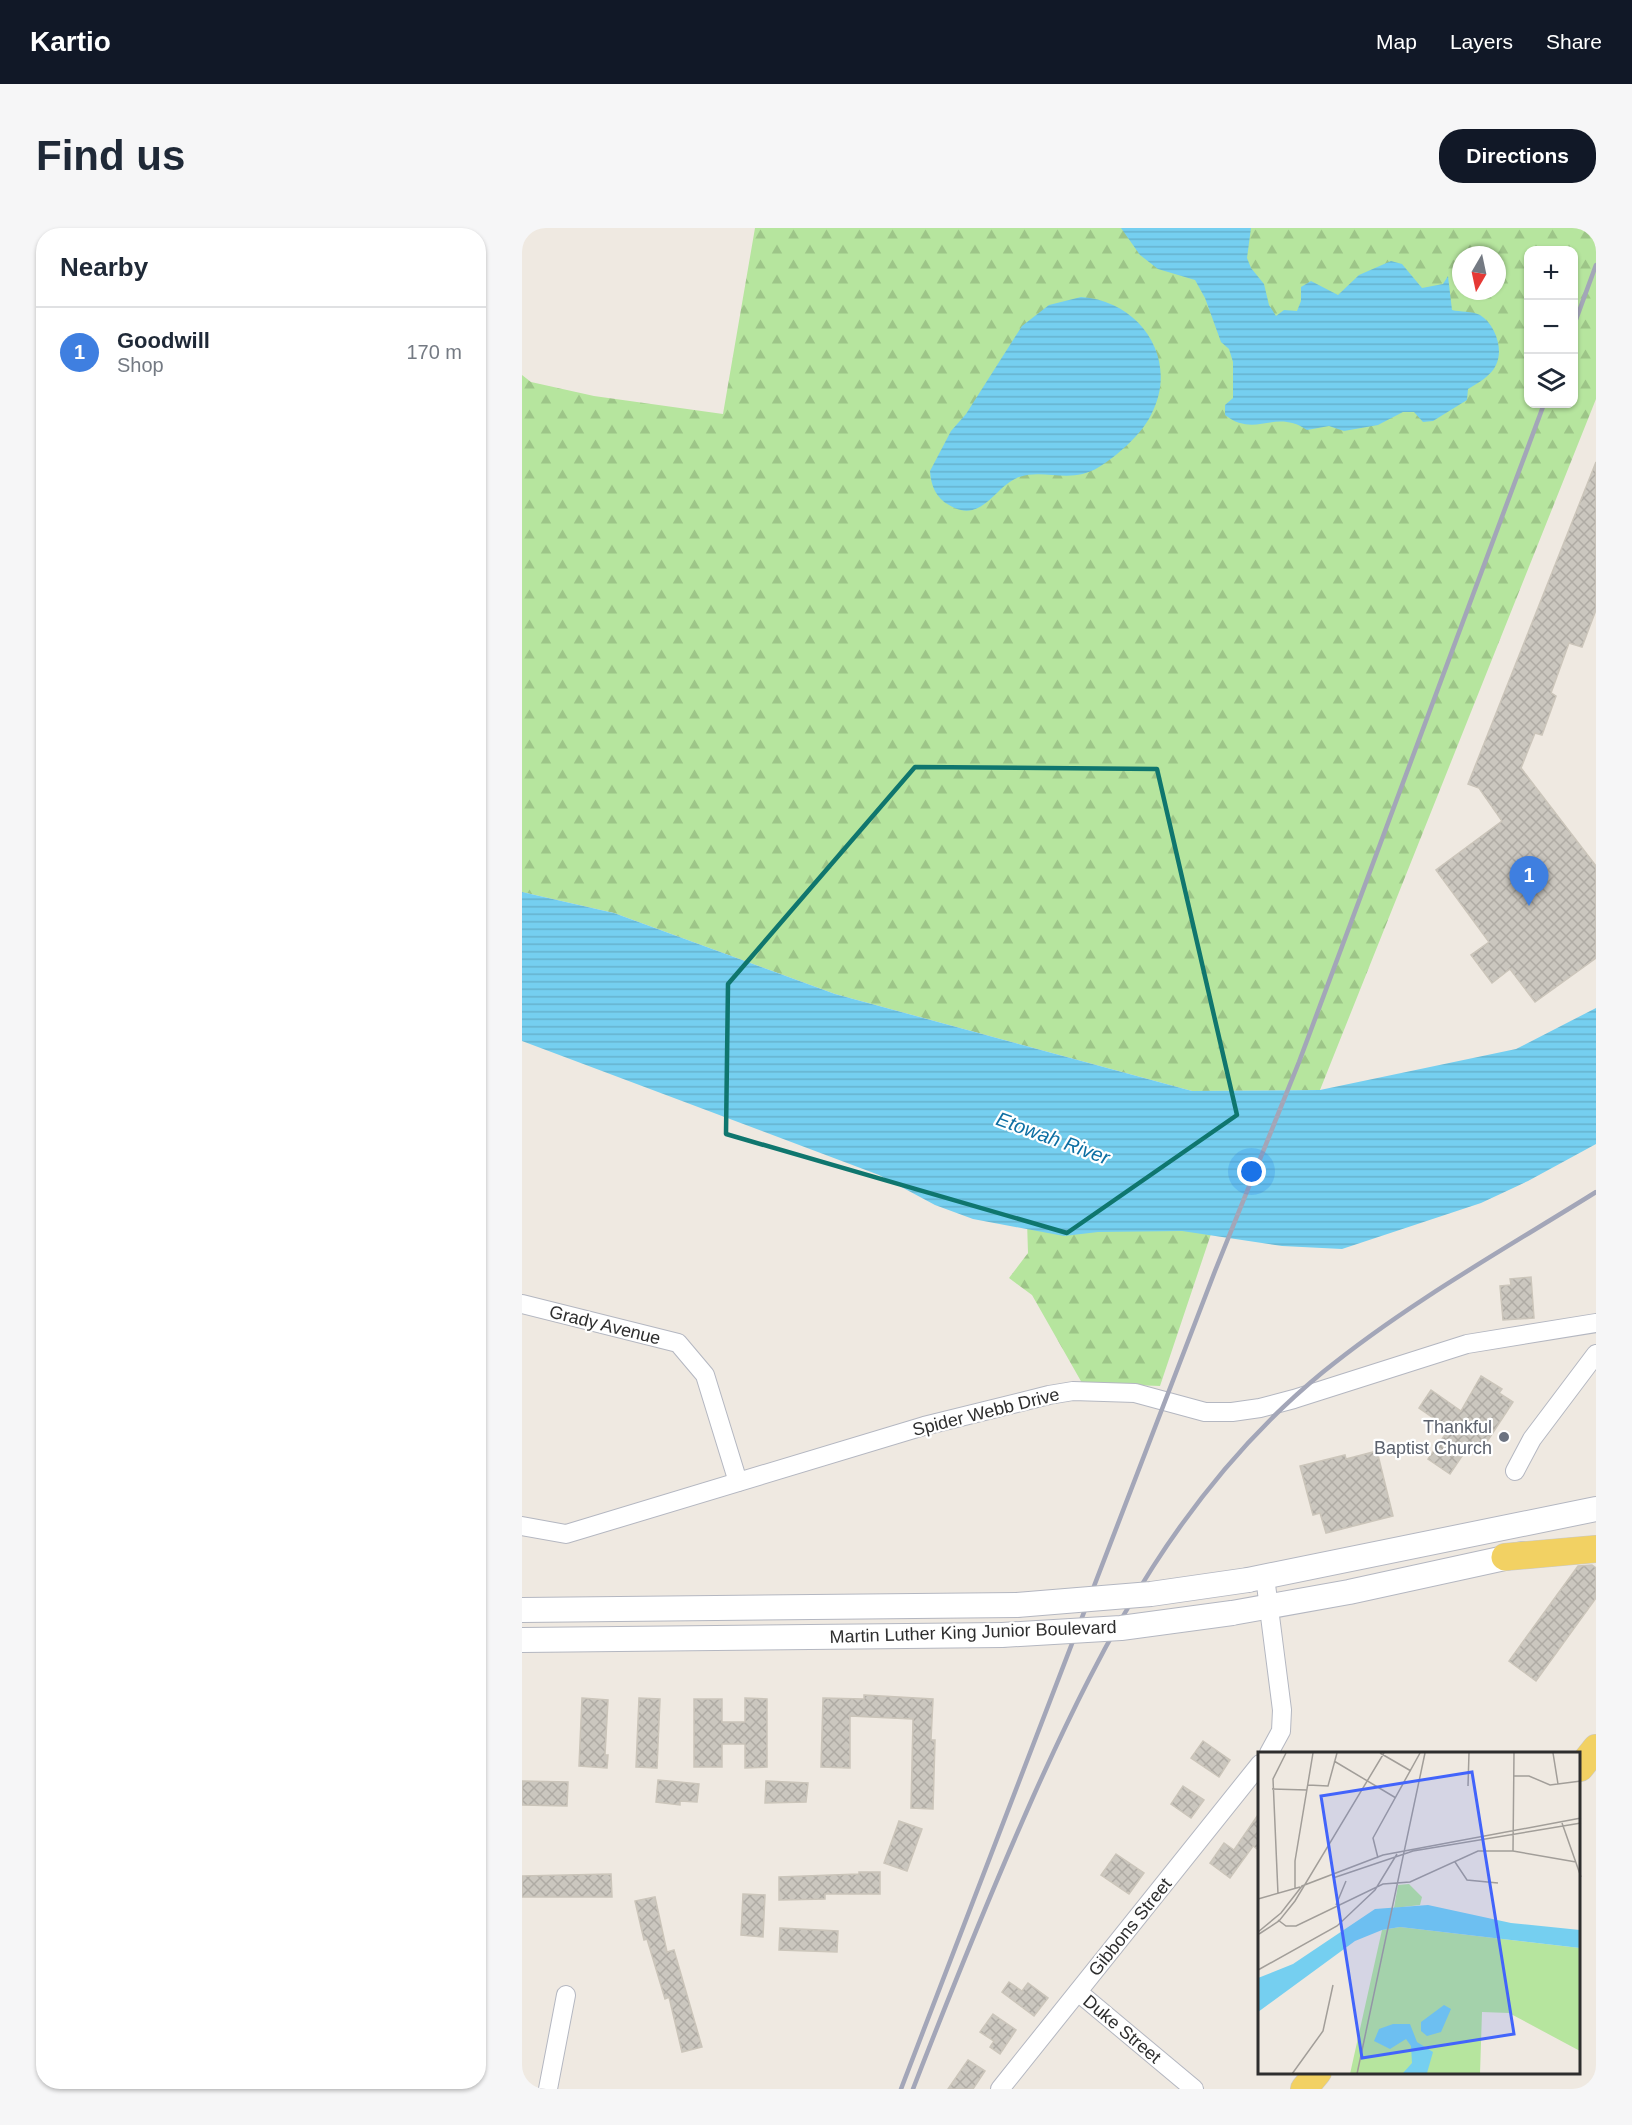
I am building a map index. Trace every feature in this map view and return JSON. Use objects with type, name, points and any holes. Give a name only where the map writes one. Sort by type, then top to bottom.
[{"type":"main road","name":"Martin Luther King Junior Boulevard","points":[[522,1610],[1017,1605],[1151,1594],[1256,1579],[1596,1509]]},
{"type":"main road","name":"Martin Luther King Junior Boulevard","points":[[522,1640],[1002,1635],[1121,1628],[1268,1607],[1596,1538]]},
{"type":"main road","points":[[1505,1557],[1596,1549]]},
{"type":"main road","points":[[1581,1767],[1596,1748]]},
{"type":"main road","points":[[1304,2089],[1317,2074]]},
{"type":"street","name":"Grady Avenue","points":[[522,1304],[678,1343],[705,1375],[738,1482]]},
{"type":"street","name":"Spider Webb Drive","points":[[522,1527],[566,1534],[924,1426],[1049,1395],[1073,1391],[1135,1394],[1205,1412],[1232,1412],[1260,1408],[1294,1399],[1467,1344],[1596,1323]]},
{"type":"street","points":[[1515,1471],[1532,1439],[1596,1354]]},
{"type":"street","points":[[1256,1579],[1268,1607],[1282,1710],[1281,1731],[1270,1752]]},
{"type":"street","name":"Gibbons Street","points":[[1000,2089],[1258,1767]]},
{"type":"street","name":"Duke Street","points":[[1078,1992],[1194,2089]]},
{"type":"street","points":[[548,2089],[566,1995]]},
{"type":"highlighted area","points":[[915,767],[1157,769],[1237,1115],[1067,1233],[726,1134],[728,984]]},
{"type":"green space","points":[[755,228],[1596,228],[1596,399],[1320,1090],[1192,1091],[835,994],[614,913],[522,892],[522,375],[531,382],[594,396],[723,414]]},
{"type":"green space","points":[[1027,1221],[1212,1231],[1160,1386],[1082,1383],[1032,1295],[1009,1278],[1028,1253]]},
{"type":"water","points":[[1121,228],[1251,228],[1247,258],[1251,268],[1264,284],[1269,305],[1276,316],[1284,310],[1297,311],[1301,301],[1301,287],[1311,281],[1338,295],[1359,275],[1391,261],[1402,264],[1422,288],[1443,284],[1448,276],[1452,310],[1480,315],[1494,331],[1499,352],[1496,365],[1488,376],[1468,389],[1467,400],[1433,421],[1423,422],[1414,412],[1403,412],[1378,425],[1344,431],[1329,426],[1307,430],[1285,422],[1246,424],[1236,422],[1225,415],[1225,405],[1233,398],[1233,362],[1229,349],[1221,342],[1205,298],[1195,280],[1158,269],[1140,255]]},
{"type":"water","points":[[1081,297],[1102,301],[1121,309],[1137,322],[1149,337],[1157,355],[1161,374],[1159,394],[1147,422],[1114,457],[1088,472],[1068,476],[1038,474],[1019,477],[987,502],[970,510],[960,510],[944,502],[935,491],[930,471],[951,431],[966,414],[1022,326],[1049,305]]},
{"type":"water","name":"Etowah River","points":[[522,892],[614,913],[835,994],[1192,1091],[1320,1090],[1516,1049],[1596,1008],[1596,1144],[1528,1181],[1481,1203],[1342,1249],[1282,1246],[1182,1231],[1098,1232],[1064,1236],[973,1219],[935,1205],[879,1175],[522,1041]]},
{"type":"building","points":[[1596,462],[1596,610],[1582,647],[1569,643],[1551,693],[1556,696],[1542,735],[1535,733],[1521,768],[1596,866],[1596,958],[1535,1002],[1510,969],[1492,983],[1471,955],[1489,942],[1436,870],[1502,821],[1479,788],[1468,784]]},
{"type":"building","points":[[1531,1277],[1534,1318],[1503,1320],[1500,1286],[1511,1285],[1510,1279]]},
{"type":"building","points":[[1481,1376],[1502,1389],[1499,1393],[1513,1402],[1481,1451],[1470,1444],[1450,1474],[1428,1459],[1449,1429],[1419,1408],[1431,1390],[1461,1411]]},
{"type":"building","points":[[1377,1451],[1393,1516],[1326,1533],[1320,1513],[1313,1515],[1300,1466],[1345,1455],[1346,1459]]},
{"type":"building","points":[[1592,1565],[1596,1568],[1596,1598],[1536,1681],[1509,1661],[1578,1566]]},
{"type":"building","points":[[864,1695],[933,1699],[931,1740],[935,1740],[933,1809],[911,1808],[913,1719],[850,1716],[850,1768],[821,1767],[823,1698],[864,1699]]},
{"type":"building","points":[[582,1698],[608,1700],[605,1755],[608,1755],[607,1768],[579,1766]]},
{"type":"building","points":[[639,1698],[660,1699],[657,1768],[636,1767]]},
{"type":"building","points":[[745,1698],[767,1699],[767,1767],[745,1768],[745,1744],[722,1744],[722,1767],[694,1767],[694,1699],[722,1699],[722,1722],[745,1722]]},
{"type":"building","points":[[1203,1741],[1230,1760],[1219,1777],[1191,1758]]},
{"type":"building","points":[[658,1780],[699,1784],[697,1802],[680,1801],[680,1805],[656,1802]]},
{"type":"building","points":[[522,1781],[568,1782],[567,1806],[522,1805]]},
{"type":"building","points":[[766,1781],[808,1783],[806,1802],[765,1803]]},
{"type":"building","points":[[1183,1786],[1204,1800],[1191,1818],[1171,1804]]},
{"type":"building","points":[[1258,1815],[1258,1850],[1253,1846],[1230,1878],[1210,1863],[1224,1843],[1234,1850]]},
{"type":"building","points":[[899,1821],[922,1829],[907,1871],[884,1863]]},
{"type":"building","points":[[1116,1854],[1144,1873],[1129,1894],[1101,1875]]},
{"type":"building","points":[[859,1872],[880,1872],[880,1894],[825,1894],[825,1899],[779,1900],[779,1877],[859,1874]]},
{"type":"building","points":[[611,1874],[612,1897],[522,1897],[522,1876]]},
{"type":"building","points":[[743,1894],[765,1895],[763,1937],[741,1935]]},
{"type":"building","points":[[655,1897],[667,1952],[674,1950],[702,2047],[682,2052],[669,1997],[665,1999],[647,1939],[644,1940],[635,1901]]},
{"type":"building","points":[[780,1928],[838,1931],[837,1952],[779,1950]]},
{"type":"building","points":[[1009,1982],[1022,1991],[1028,1983],[1048,1998],[1034,2016],[1002,1992]]},
{"type":"building","points":[[993,2014],[1016,2030],[1000,2054],[990,2047],[994,2041],[980,2032]]},
{"type":"building","points":[[968,2060],[985,2071],[973,2089],[948,2089]]},
{"type":"railway","points":[[1578,314],[1596,265]]},
{"type":"railway","points":[[901,2089],[1215,1271],[1299,1062],[1543,408]]},
{"type":"railway","points":[[913,2089],[986,1906],[1060,1737],[1120,1622],[1153,1567],[1189,1514],[1229,1464],[1274,1416],[1323,1372],[1422,1300],[1596,1192]]},
{"type":"place","name":"Goodwill","points":[[1529,906]]},
{"type":"place","name":"Thankful Baptist Church","points":[[1504,1437]]}]
